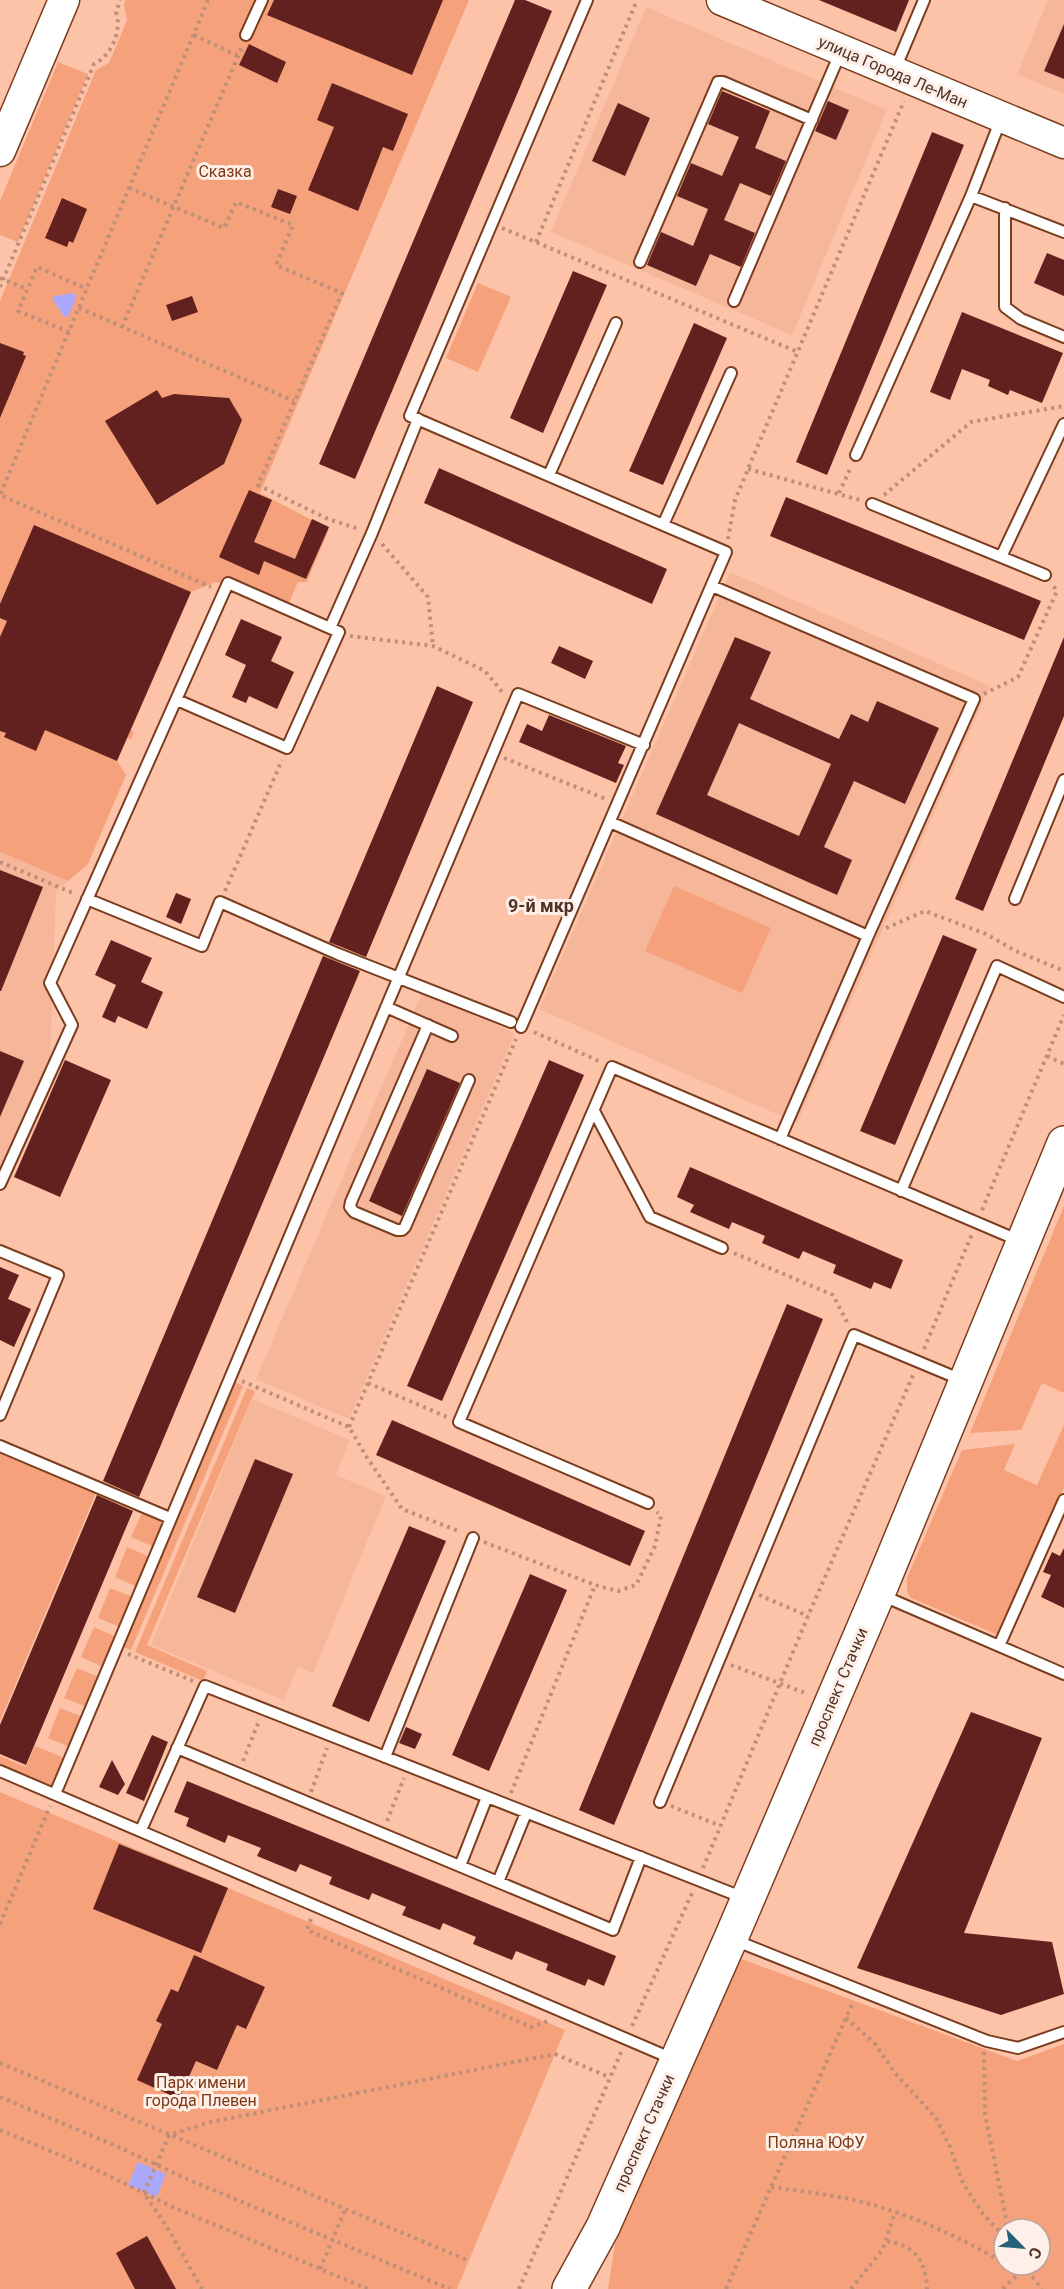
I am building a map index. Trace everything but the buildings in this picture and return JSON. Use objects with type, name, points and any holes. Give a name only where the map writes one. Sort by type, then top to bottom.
[{"type":"main road","name":"проспект Стачки","points":[[569,2289],[603,2227],[747,1899],[878,1594],[1064,1143]]},
{"type":"main road","name":"проспект Стачки","points":[[590,2289],[603,2227]]},
{"type":"street","points":[[0,151],[64,0]]},
{"type":"street","name":"улица Города Ле-Ман","points":[[722,0],[841,51],[900,85],[1002,117],[1064,143]]},
{"type":"lane","points":[[246,35],[262,0]]},
{"type":"lane","points":[[87,899],[202,946],[220,902],[338,954],[516,1024],[610,822],[726,552],[410,416],[587,0]]},
{"type":"lane","points":[[900,85],[924,0]]},
{"type":"lane","points":[[734,301],[841,51]]},
{"type":"lane","points":[[640,262],[718,82],[723,82],[812,120]]},
{"type":"lane","points":[[856,455],[971,196],[1002,117]]},
{"type":"lane","points":[[971,196],[1064,232]]},
{"type":"lane","points":[[1005,208],[1005,307],[1021,319],[1064,337]]},
{"type":"lane","points":[[549,475],[616,323]]},
{"type":"lane","points":[[663,525],[731,373]]},
{"type":"lane","points":[[177,700],[287,748],[418,419]]},
{"type":"lane","points":[[1001,557],[1064,423]]},
{"type":"lane","points":[[872,504],[1045,575]]},
{"type":"lane","points":[[0,1184],[72,1025],[50,983],[228,583],[335,630]]},
{"type":"lane","points":[[712,586],[974,699],[780,1139]]},
{"type":"lane","points":[[55,1794],[518,694],[644,745]]},
{"type":"lane","points":[[1015,899],[1064,780]]},
{"type":"lane","points":[[610,822],[868,936]]},
{"type":"lane","points":[[902,1191],[997,966],[1064,997]]},
{"type":"lane","points":[[386,1007],[452,1036]]},
{"type":"lane","points":[[428,1025],[351,1202],[350,1208],[354,1212],[397,1230],[405,1227],[469,1080]]},
{"type":"lane","points":[[648,1503],[459,1422],[612,1067],[1023,1243]]},
{"type":"lane","points":[[594,1111],[650,1217],[722,1248]]},
{"type":"lane","points":[[0,1251],[58,1275],[0,1414]]},
{"type":"lane","points":[[660,1802],[854,1335],[965,1381]]},
{"type":"lane","points":[[0,1446],[170,1518]]},
{"type":"lane","points":[[999,1646],[1064,1500]]},
{"type":"lane","points":[[385,1757],[474,1538]]},
{"type":"lane","points":[[878,1594],[999,1646],[1062,1669]]},
{"type":"lane","points":[[141,1830],[205,1686],[747,1899]]},
{"type":"lane","points":[[177,1748],[613,1930],[641,1857]]},
{"type":"lane","points":[[0,1771],[676,2061]]},
{"type":"lane","points":[[460,1866],[487,1797]]},
{"type":"lane","points":[[498,1882],[526,1813]]},
{"type":"lane","points":[[730,1938],[987,2040],[1018,2048],[1064,2032]]},
{"type":"path","points":[[0,287],[94,64],[107,55],[118,31],[116,12],[120,0]]},
{"type":"path","points":[[208,0],[0,495],[224,593]]},
{"type":"path","points":[[536,242],[638,0]]},
{"type":"path","points":[[194,35],[238,56]]},
{"type":"path","points":[[122,327],[246,35]]},
{"type":"path","points":[[726,552],[735,500],[798,352],[900,85]]},
{"type":"path","points":[[129,188],[224,228],[236,202],[293,225],[276,265],[342,293],[258,485],[328,519],[372,533],[428,597],[433,646]]},
{"type":"path","points":[[492,223],[798,352]]},
{"type":"path","points":[[69,332],[18,311],[27,289],[37,267],[87,289]]},
{"type":"path","points":[[2,279],[27,289]]},
{"type":"path","points":[[79,308],[294,401]]},
{"type":"path","points":[[748,469],[872,504],[971,422],[1064,406]]},
{"type":"path","points":[[838,493],[856,455]]},
{"type":"path","points":[[974,699],[1018,677],[1057,591],[1045,575]]},
{"type":"path","points":[[335,630],[354,637],[433,646],[485,671],[513,705]]},
{"type":"path","points":[[220,902],[287,748]]},
{"type":"path","points":[[493,753],[617,804]]},
{"type":"path","points":[[0,862],[87,899]]},
{"type":"path","points":[[868,936],[925,911],[986,934],[1016,951],[1064,971]]},
{"type":"path","points":[[519,2289],[609,2077],[698,1880],[1064,1015]]},
{"type":"path","points":[[349,1426],[516,1024],[612,1067]]},
{"type":"path","points":[[1047,1056],[1064,1064]]},
{"type":"path","points":[[722,1248],[833,1295],[854,1335]]},
{"type":"path","points":[[230,1376],[349,1426],[366,1456],[402,1509],[595,1585],[618,1591],[636,1585],[655,1546],[661,1516],[648,1503]]},
{"type":"path","points":[[368,1383],[459,1422]]},
{"type":"path","points":[[506,1805],[595,1585]]},
{"type":"path","points":[[748,1590],[808,1616]]},
{"type":"path","points":[[116,1649],[205,1686]]},
{"type":"path","points":[[719,1660],[831,1702]]},
{"type":"path","points":[[238,1774],[264,1709]]},
{"type":"path","points":[[307,1802],[332,1736]]},
{"type":"path","points":[[382,1834],[408,1766]]},
{"type":"path","points":[[40,1802],[61,1811]]},
{"type":"path","points":[[660,1802],[721,1826]]},
{"type":"path","points":[[0,1924],[48,1812]]},
{"type":"path","points":[[306,1916],[312,1919],[307,1930],[531,2027],[554,2019]]},
{"type":"path","points":[[726,2289],[859,1988]]},
{"type":"path","points":[[846,2018],[876,2045],[896,2073],[936,2118],[950,2147],[963,2183],[983,2214],[992,2223]]},
{"type":"path","points":[[987,2040],[984,2052],[985,2114],[1006,2217]]},
{"type":"path","points":[[144,2193],[169,2135],[211,2122],[555,2054],[609,2077]]},
{"type":"path","points":[[0,2063],[468,2261]]},
{"type":"path","points":[[0,2097],[450,2289]]},
{"type":"path","points":[[0,2130],[103,2173],[175,2208],[368,2289]]},
{"type":"path","points":[[771,2187],[853,2200],[895,2212],[968,2243],[992,2256]]},
{"type":"path","points":[[144,2193],[167,2227],[202,2289]]},
{"type":"path","points":[[320,2269],[345,2210]]},
{"type":"path","points":[[851,2289],[883,2249],[895,2212]]},
{"type":"path","points":[[886,2241],[912,2250],[922,2262],[927,2275],[927,2289]]},
{"type":"path","points":[[1003,2289],[1015,2277]]},
{"type":"path","points":[[1032,2277],[1042,2289]]},
{"type":"shaded area","points":[[1048,0],[1064,0],[1064,94],[1017,74]]},
{"type":"shaded area","points":[[646,7],[887,110],[792,335],[551,232]]},
{"type":"shaded area","points":[[74,293],[76,298],[69,315],[64,317],[52,298]]},
{"type":"shaded area","points":[[730,572],[990,686],[797,1123],[539,1009]]},
{"type":"shaded area","points":[[0,852],[68,881],[56,891],[50,1063],[0,1180]]},
{"type":"shaded area","points":[[422,993],[515,1033],[349,1419],[256,1379]]},
{"type":"shaded area","points":[[252,1399],[350,1440],[336,1475],[386,1496],[313,1673],[298,1667],[284,1700],[151,1645]]},
{"type":"shaded area","points":[[138,2162],[166,2174],[157,2197],[128,2185]]},
{"type":"green space","name":"Сказка","points":[[125,0],[469,0],[260,493],[329,529],[307,582],[298,582],[286,610],[216,582],[191,592],[131,730],[134,732],[131,739],[127,738],[117,761],[126,775],[88,864],[68,881],[0,852],[0,301],[96,70],[109,63],[127,20]]},
{"type":"green space","points":[[58,62],[88,74],[18,242],[0,235],[0,201]]},
{"type":"green space","points":[[478,283],[511,297],[478,372],[446,358]]},
{"type":"green space","points":[[674,886],[771,928],[742,993],[645,951]]},
{"type":"green space","points":[[1064,1206],[1064,1393],[1042,1383],[1021,1430],[970,1433]]},
{"type":"green space","points":[[233,1381],[243,1386],[131,1650],[121,1646]]},
{"type":"green space","points":[[247,1388],[255,1391],[147,1645],[207,1671],[203,1681],[135,1652]]},
{"type":"green space","points":[[1064,1425],[1064,1488],[998,1635],[911,1598],[907,1592],[907,1578],[962,1450],[1015,1444],[1004,1470],[1037,1485]]},
{"type":"green space","points":[[0,1453],[96,1493],[0,1721]]},
{"type":"green space","points":[[142,1513],[164,1523],[154,1547],[131,1537]]},
{"type":"green space","points":[[127,1547],[150,1557],[137,1587],[115,1577]]},
{"type":"green space","points":[[110,1588],[133,1597],[120,1627],[98,1618]]},
{"type":"green space","points":[[94,1627],[116,1637],[103,1667],[81,1657]]},
{"type":"green space","points":[[77,1668],[99,1677],[87,1707],[64,1698]]},
{"type":"green space","points":[[60,1708],[83,1717],[70,1747],[48,1738]]},
{"type":"green space","points":[[35,1746],[65,1758],[53,1786],[0,1764],[0,1756],[26,1767]]},
{"type":"green space","name":"Парк имени города Плевен","points":[[0,1792],[565,2030],[457,2289],[0,2289]]},
{"type":"green space","name":"Поляна ЮФУ","points":[[736,1957],[1017,2061],[1064,2044],[1064,2289],[608,2289],[615,2244]]},
{"type":"district","name":"9-й мкр","points":[[541,905]]}]
